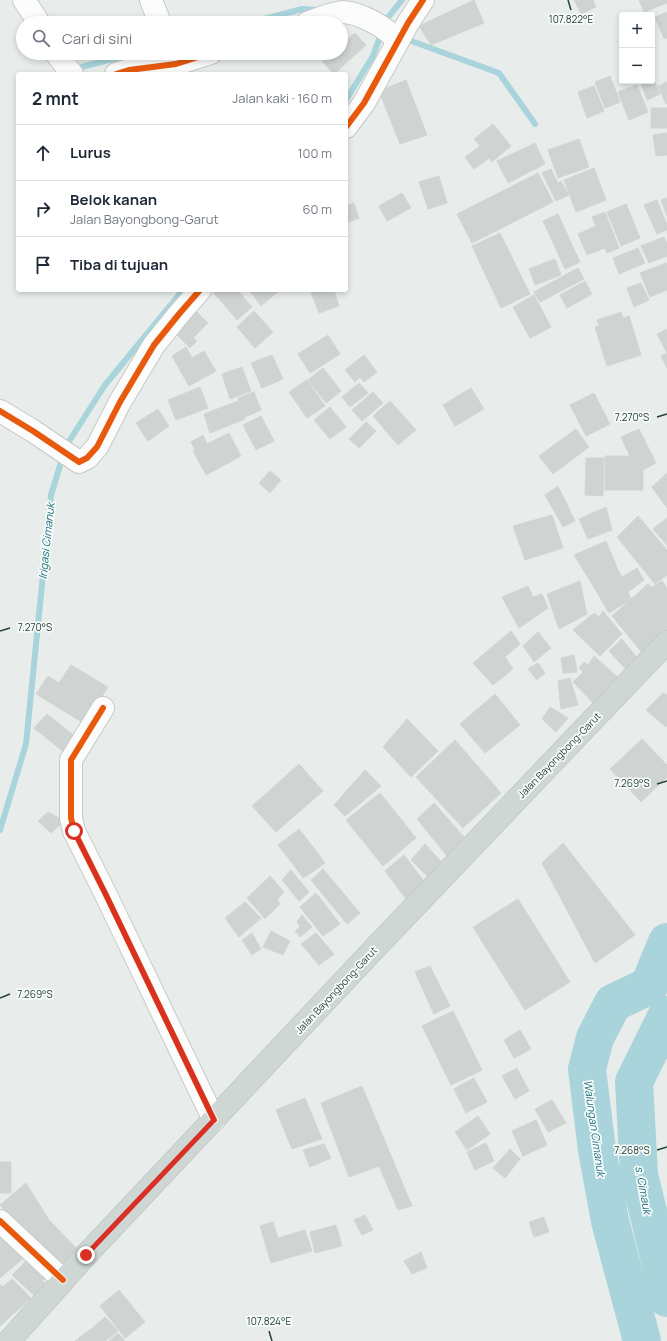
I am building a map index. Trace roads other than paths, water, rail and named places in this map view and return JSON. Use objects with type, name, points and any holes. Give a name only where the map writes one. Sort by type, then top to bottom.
[{"type":"main road","name":"Jalan Bayongbong-Garut","points":[[9,1341],[63,1280],[667,642]]},
{"type":"street","points":[[24,0],[34,16]]},
{"type":"street","points":[[152,0],[158,16]]},
{"type":"street","points":[[348,124],[364,103],[395,33],[423,0]]},
{"type":"street","points":[[329,16],[342,12],[360,16],[395,33]]},
{"type":"street","points":[[61,60],[70,72]]},
{"type":"street","points":[[122,72],[166,60]]},
{"type":"street","points":[[0,411],[79,462],[87,458],[97,447],[120,402],[154,345],[198,292]]},
{"type":"street","points":[[103,708],[71,760],[71,818],[74,831],[214,1120]]},
{"type":"street","points":[[0,1221],[63,1280]]},
{"type":"waterway","name":"Irigasi Cimanuk","points":[[348,97],[373,56],[386,20],[402,0]]},
{"type":"waterway","points":[[276,16],[302,9],[318,10]]},
{"type":"waterway","points":[[403,38],[499,73],[535,124]]},
{"type":"waterway","points":[[74,69],[108,60]]},
{"type":"waterway","name":"Irigasi Cimanuk","points":[[0,830],[26,744],[51,495],[66,446],[105,385],[181,292]]},
{"type":"waterway","name":"Walungan Cimanuk","points":[[642,1341],[610,1221],[597,1150],[587,1069],[595,1038],[613,1003],[649,986],[667,942]]},
{"type":"waterway","name":"s. Cimauk","points":[[667,1015],[634,1082],[639,1175],[662,1268],[667,1298]]}]
